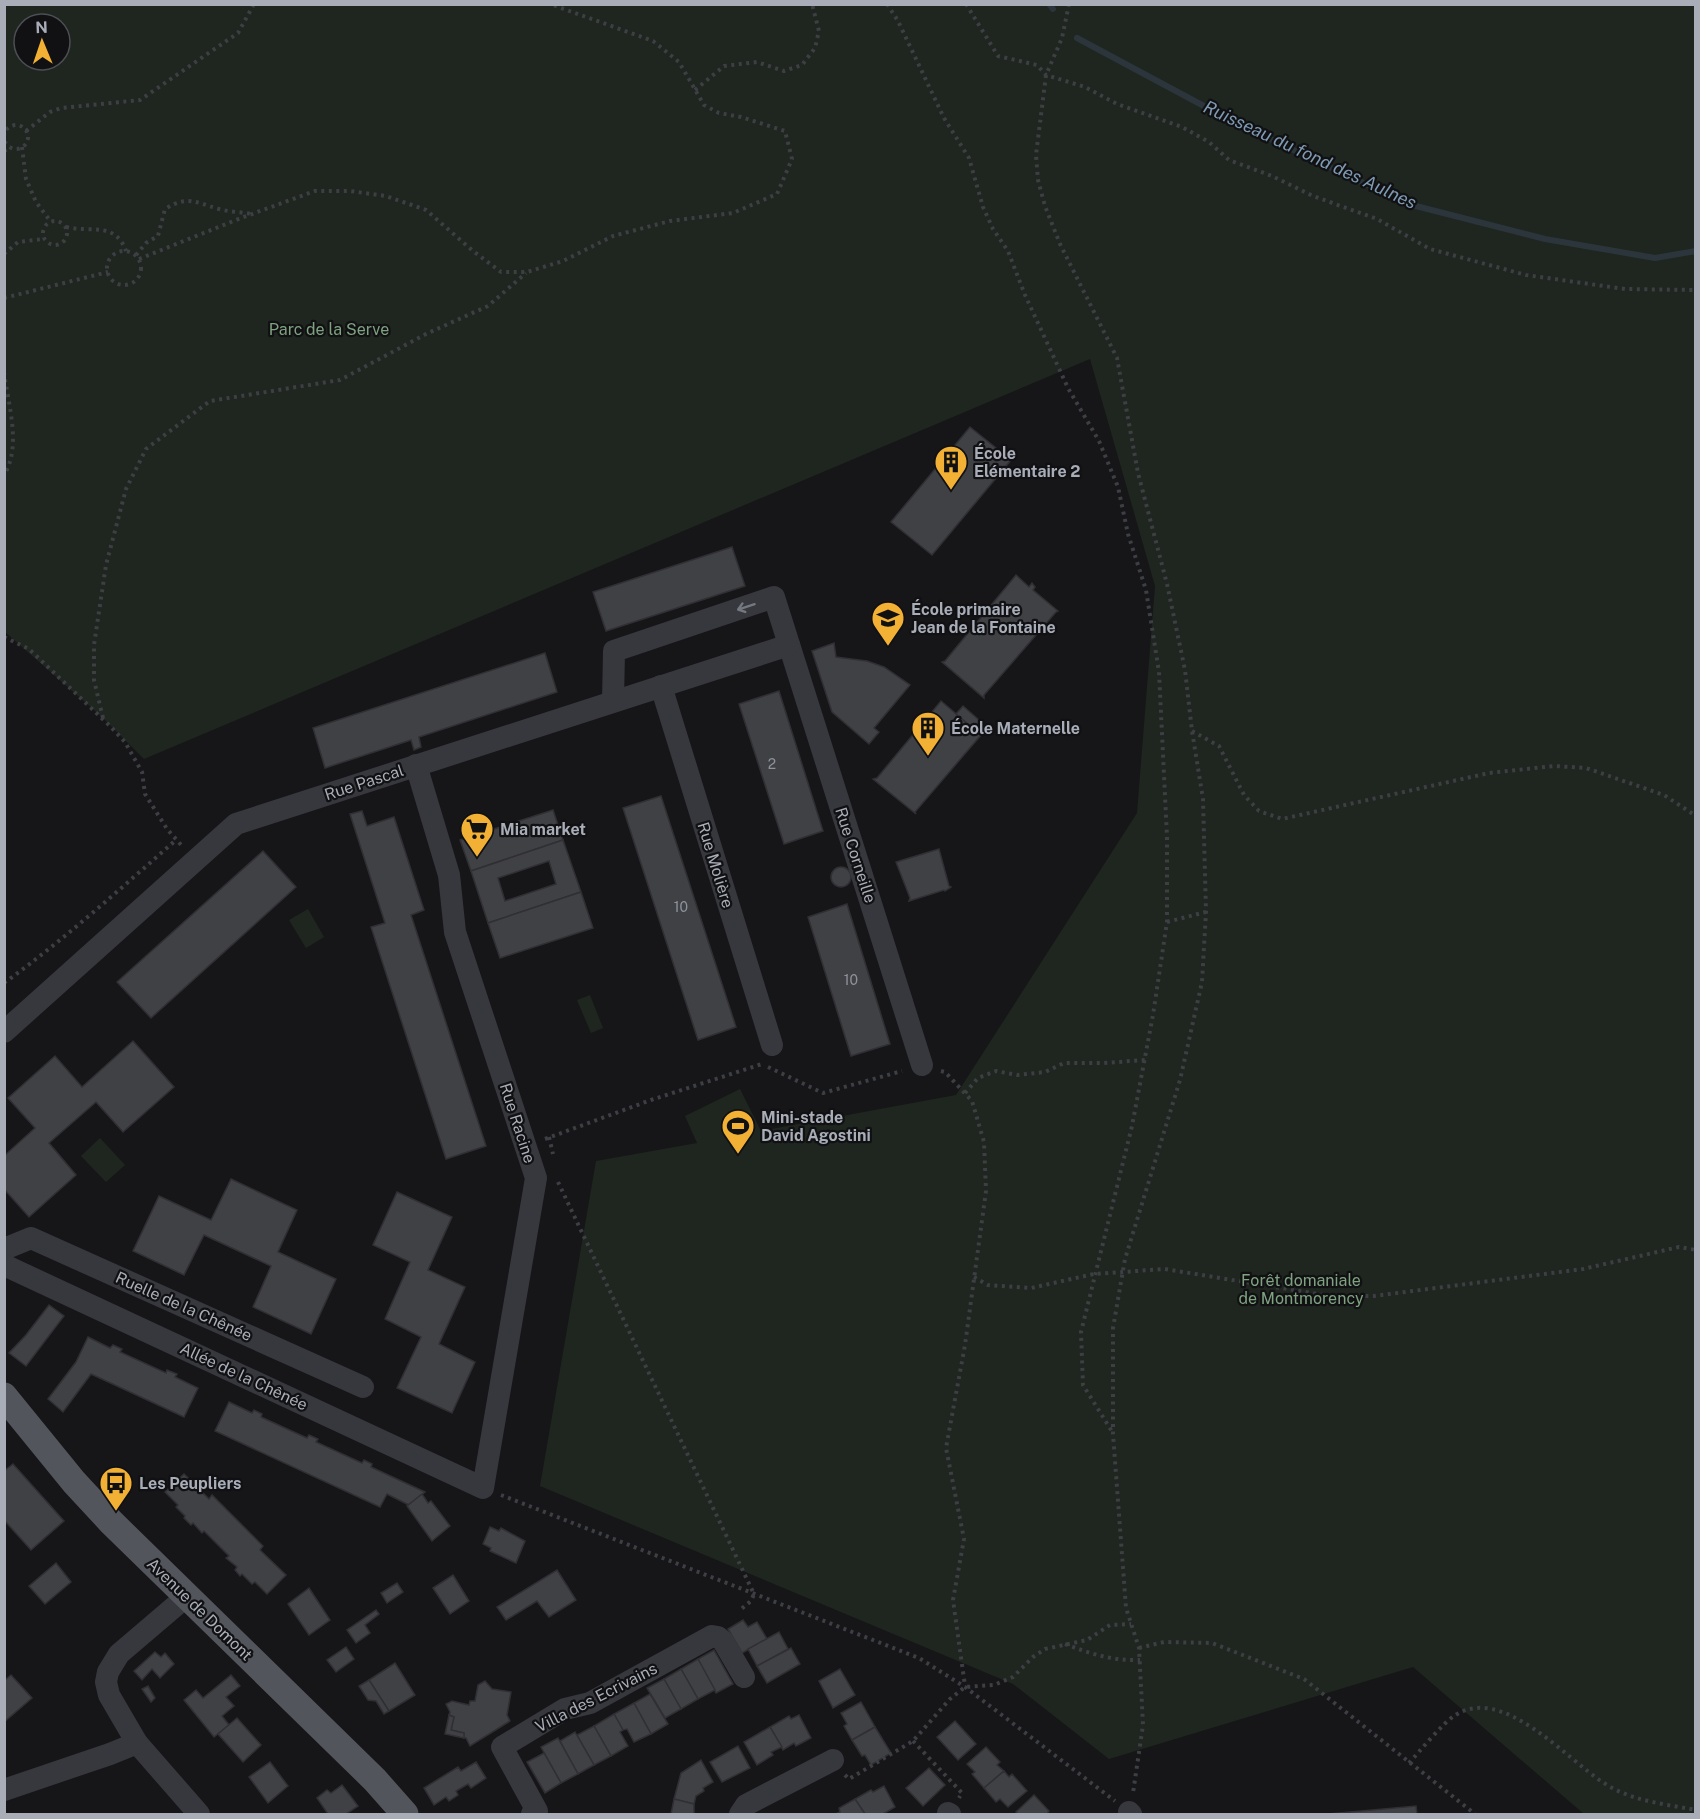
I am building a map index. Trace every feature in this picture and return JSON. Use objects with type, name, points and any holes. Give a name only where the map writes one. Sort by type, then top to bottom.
[{"type":"main road","name":"Avenue de Domont","points":[[4,1396],[111,1522],[375,1780],[405,1815]]},
{"type":"street","name":"Rue Corneille","points":[[613,701],[614,651],[774,597],[922,1065]]},
{"type":"street","name":"Rue Pascal","points":[[4,1032],[236,824],[789,645]]},
{"type":"street","name":"Rue Molière","points":[[661,686],[772,1044]]},
{"type":"street","name":"Rue Racine","points":[[416,765],[449,875],[455,932],[536,1178],[483,1488]]},
{"type":"street","name":"Ruelle de la Chênée","points":[[4,1250],[32,1238],[363,1387]]},
{"type":"street","name":"Allée de la Chênée","points":[[4,1265],[483,1488]]},
{"type":"street","points":[[187,1596],[119,1654],[108,1672],[106,1682],[110,1695],[137,1743],[199,1815]]},
{"type":"street","name":"Villa des Ecrivains","points":[[531,1815],[537,1811],[502,1747],[566,1709],[590,1702],[712,1636],[723,1641],[744,1677]]},
{"type":"street","points":[[4,1790],[137,1743]]},
{"type":"street","points":[[740,1815],[746,1805],[833,1760]]},
{"type":"path","points":[[26,131],[50,112],[61,108],[140,100],[238,33],[254,4]]},
{"type":"path","points":[[139,259],[315,191],[350,191],[386,196],[426,210],[501,272],[527,272],[563,261],[613,236],[670,221],[733,213],[777,194],[792,159],[784,131],[741,117],[719,113],[704,105],[679,62],[653,41],[550,4]]},
{"type":"path","points":[[695,90],[724,66],[757,62],[784,71],[802,66],[815,48],[819,32],[812,4]]},
{"type":"path","points":[[887,4],[898,21],[944,118],[969,158],[983,207],[993,229],[1008,251],[1025,295],[1068,388],[1099,441],[1118,487],[1128,534],[1146,591],[1158,672],[1167,837],[1167,922],[1132,1126],[1081,1332],[1083,1385],[1113,1434]]},
{"type":"path","points":[[966,4],[998,56],[1037,64],[1046,75],[1085,87],[1117,104],[1182,127],[1209,142],[1229,160],[1272,176],[1313,196],[1377,219],[1430,249],[1526,275],[1625,289],[1695,290]]},
{"type":"path","points":[[483,1488],[919,1658],[965,1687],[1130,1813],[1143,1725],[1139,1648],[1126,1608],[1113,1434],[1113,1328],[1122,1273],[1180,1080],[1202,982],[1206,912],[1203,799],[1185,670],[1172,606],[1138,473],[1117,358],[1060,244],[1045,206],[1038,180],[1036,155],[1046,75],[1062,38],[1069,4]]},
{"type":"path","points":[[11,147],[5,138],[6,131],[13,126],[20,126],[26,131],[28,138],[22,147],[26,179],[36,202],[51,222]]},
{"type":"path","points":[[4,151],[11,147],[22,147]]},
{"type":"path","points":[[136,255],[146,243],[158,236],[165,209],[179,201],[195,200],[220,209],[253,214]]},
{"type":"path","points":[[43,239],[44,226],[51,222],[59,222],[65,227],[79,230],[99,229],[114,232],[123,242],[126,251]]},
{"type":"path","points":[[4,254],[18,242],[43,239],[53,246],[61,244],[67,234],[65,227]]},
{"type":"path","points":[[120,251],[126,251],[136,255],[141,270],[140,275],[131,283],[120,284],[114,282],[108,272],[108,261],[111,256],[120,251]]},
{"type":"path","points":[[4,298],[108,272]]},
{"type":"path","points":[[103,718],[94,680],[94,645],[106,565],[126,489],[146,449],[210,401],[340,380],[426,334],[488,306],[527,272]]},
{"type":"path","points":[[4,372],[12,427],[12,447],[11,464],[4,475]]},
{"type":"path","points":[[4,637],[29,649],[126,742],[142,772],[146,794],[176,840],[195,862]]},
{"type":"path","points":[[1192,731],[1219,746],[1244,795],[1259,811],[1282,819],[1488,773],[1554,766],[1586,768],[1664,795],[1695,816]]},
{"type":"path","points":[[4,983],[95,912],[176,840]]},
{"type":"path","points":[[1167,922],[1206,912]]},
{"type":"path","points":[[965,1093],[978,1078],[996,1071],[1017,1075],[1045,1072],[1064,1063],[1144,1060]]},
{"type":"path","points":[[526,1146],[651,1100],[762,1064],[823,1093],[922,1065],[945,1072],[972,1101],[984,1142],[986,1191],[965,1345],[946,1448],[964,1539],[953,1600],[965,1687]]},
{"type":"path","points":[[558,1183],[754,1594],[751,1601],[740,1610]]},
{"type":"path","points":[[974,1277],[988,1285],[1031,1288],[1094,1274],[1165,1269],[1330,1296],[1374,1296],[1583,1269],[1679,1247],[1695,1250]]},
{"type":"path","points":[[833,1760],[849,1779],[914,1741],[950,1699],[965,1687],[994,1685],[1013,1677],[1033,1657],[1045,1649],[1087,1640],[1110,1625],[1131,1624]]},
{"type":"path","points":[[1139,1648],[1164,1642],[1212,1643],[1304,1679],[1475,1815]]},
{"type":"path","points":[[1065,1644],[1103,1657],[1140,1660]]},
{"type":"path","points":[[1409,1763],[1454,1716],[1476,1708],[1494,1709],[1528,1724],[1604,1784],[1634,1799],[1695,1810]]},
{"type":"path","points":[[914,1741],[962,1793],[949,1814]]},
{"type":"green space","name":"Forêt domaniale de Montmorency","points":[[4,5],[1695,5],[1695,1814],[1584,1814],[1413,1667],[1109,1759],[1013,1684],[540,1486],[596,1161],[697,1143],[685,1116],[740,1089],[761,1131],[956,1095],[1137,813],[1155,586],[1090,359],[144,759],[103,718],[5,632]]},
{"type":"green space","points":[[308,909],[324,937],[306,948],[289,920]]},
{"type":"green space","points":[[590,995],[603,1028],[591,1033],[577,1000]]},
{"type":"green space","points":[[100,1138],[125,1165],[106,1182],[81,1156]]},
{"type":"building","name":"École Elémentaire 2","points":[[970,427],[1011,460],[932,555],[891,522]]},
{"type":"building","points":[[732,547],[745,586],[606,631],[593,592]]},
{"type":"building","points":[[1016,575],[1029,587],[1032,583],[1035,587],[1033,590],[1058,611],[984,695],[984,698],[942,662]]},
{"type":"building","points":[[834,643],[836,657],[867,661],[884,667],[910,685],[874,728],[879,732],[869,744],[832,712],[812,651]]},
{"type":"building","points":[[545,653],[557,692],[419,737],[421,747],[414,750],[411,740],[325,768],[313,728]]},
{"type":"building","points":[[779,691],[823,831],[784,844],[739,704]]},
{"type":"building","name":"École Maternelle","points":[[941,701],[981,735],[915,812],[916,814],[873,779],[877,778]]},
{"type":"building","points":[[963,706],[987,727],[981,735],[956,714]]},
{"type":"building","points":[[661,796],[736,1027],[698,1040],[623,808]]},
{"type":"building","points":[[553,810],[563,840],[471,871],[460,840]]},
{"type":"building","points":[[362,811],[367,826],[394,817],[424,910],[411,915],[486,1146],[446,1159],[371,927],[385,923],[350,814]]},
{"type":"building","points":[[563,840],[581,892],[488,923],[471,871]],"holes":[[[549,861],[556,884],[505,901],[498,878]]]},
{"type":"building","points":[[939,849],[951,887],[945,891],[909,901],[910,898],[896,862]]},
{"type":"building","points":[[263,851],[296,887],[151,1018],[117,982]]},
{"type":"building","points":[[841,867],[848,870],[851,877],[848,884],[841,887],[834,884],[831,877],[834,870]]},
{"type":"building","points":[[581,892],[593,928],[500,958],[488,923]]},
{"type":"building","points":[[847,904],[890,1044],[851,1056],[808,917]]},
{"type":"building","points":[[133,1041],[174,1087],[123,1132],[96,1102],[49,1143],[76,1175],[29,1217],[4,1189],[4,1156],[35,1128],[8,1098],[55,1056],[82,1087]]},
{"type":"building","points":[[231,1179],[297,1210],[278,1252],[336,1279],[311,1334],[253,1307],[271,1266],[204,1235],[184,1275],[133,1251],[159,1196],[211,1220]]},
{"type":"building","points":[[397,1192],[452,1217],[428,1270],[465,1287],[439,1344],[475,1362],[452,1413],[397,1388],[421,1337],[385,1319],[410,1262],[373,1245]]},
{"type":"building","points":[[49,1305],[64,1316],[26,1366],[9,1353]]},
{"type":"building","points":[[88,1337],[110,1348],[113,1345],[122,1349],[120,1352],[166,1373],[167,1370],[177,1374],[175,1377],[198,1388],[184,1417],[91,1374],[63,1412],[48,1399],[76,1362]]},
{"type":"building","points":[[229,1402],[252,1413],[254,1410],[262,1414],[261,1417],[307,1438],[309,1435],[318,1439],[316,1442],[362,1463],[364,1460],[372,1464],[371,1467],[425,1492],[409,1505],[387,1494],[380,1507],[215,1431]]},
{"type":"building","points":[[13,1464],[64,1521],[31,1550],[4,1520],[4,1471]]},
{"type":"building","points":[[184,1474],[209,1499],[212,1495],[263,1546],[260,1550],[286,1575],[267,1594],[255,1582],[252,1584],[242,1574],[240,1576],[235,1570],[237,1567],[226,1558],[229,1556],[204,1531],[202,1533],[193,1523],[191,1525],[184,1518],[185,1516],[176,1507],[178,1505],[165,1492]]},
{"type":"building","points":[[422,1494],[428,1503],[431,1501],[450,1526],[432,1541],[407,1506]]},
{"type":"building","points":[[490,1527],[499,1531],[501,1528],[525,1541],[516,1563],[490,1551],[491,1548],[483,1544]]},
{"type":"building","points":[[56,1563],[71,1582],[45,1604],[29,1586]]},
{"type":"building","points":[[557,1570],[576,1600],[549,1617],[537,1601],[506,1620],[497,1607]]},
{"type":"building","points":[[453,1575],[469,1601],[450,1614],[433,1588]]},
{"type":"building","points":[[397,1583],[403,1592],[387,1603],[381,1593]]},
{"type":"building","points":[[309,1588],[330,1620],[309,1635],[288,1604]]},
{"type":"building","points":[[376,1610],[379,1614],[365,1625],[370,1633],[356,1643],[347,1630]]},
{"type":"building","points":[[743,1620],[748,1627],[757,1622],[767,1639],[742,1653],[728,1629]]},
{"type":"building","points":[[779,1632],[788,1649],[757,1666],[748,1649]]},
{"type":"building","points":[[346,1647],[354,1659],[336,1672],[327,1660]]},
{"type":"building","points":[[791,1648],[800,1664],[767,1683],[757,1666]]},
{"type":"building","points":[[714,1650],[733,1684],[716,1693],[698,1659]]},
{"type":"building","points":[[155,1652],[161,1657],[165,1653],[174,1664],[160,1678],[152,1669],[142,1680],[134,1671]]},
{"type":"building","points":[[698,1659],[715,1690],[698,1699],[681,1669]]},
{"type":"building","points":[[395,1663],[415,1695],[389,1711],[369,1680]]},
{"type":"building","points":[[681,1669],[698,1699],[681,1709],[664,1679]]},
{"type":"building","points":[[840,1669],[855,1695],[833,1708],[819,1681]]},
{"type":"building","points":[[11,1675],[32,1698],[4,1722],[4,1681]]},
{"type":"building","points":[[231,1675],[240,1686],[226,1697],[234,1706],[222,1716],[229,1725],[214,1737],[184,1700],[196,1690],[203,1698]]},
{"type":"building","points":[[664,1679],[681,1709],[665,1718],[647,1688]]},
{"type":"building","points":[[369,1680],[389,1711],[384,1714],[376,1701],[368,1700],[359,1686]]},
{"type":"building","points":[[485,1681],[492,1689],[511,1692],[507,1715],[510,1721],[470,1746],[464,1738],[464,1733],[451,1730],[454,1717],[449,1715],[446,1704],[452,1701],[469,1705],[470,1701],[475,1701],[478,1685]]},
{"type":"building","points":[[148,1686],[155,1698],[151,1702],[142,1689]]},
{"type":"building","points":[[650,1694],[668,1724],[651,1734],[634,1703]]},
{"type":"building","points":[[861,1702],[875,1727],[852,1740],[844,1726],[847,1724],[841,1713]]},
{"type":"building","points":[[634,1703],[651,1734],[634,1742],[627,1729],[623,1730],[614,1714]]},
{"type":"building","points":[[614,1714],[623,1730],[620,1732],[628,1746],[611,1756],[594,1726]]},
{"type":"building","points":[[449,1715],[454,1717],[451,1730],[464,1733],[464,1738],[445,1734]]},
{"type":"building","points":[[799,1715],[811,1738],[796,1746],[794,1743],[783,1750],[770,1727],[789,1716],[791,1719]]},
{"type":"building","points":[[237,1718],[261,1745],[243,1762],[218,1734]]},
{"type":"building","points":[[955,1721],[976,1744],[958,1760],[937,1737]]},
{"type":"building","points":[[594,1726],[611,1756],[594,1765],[577,1735]]},
{"type":"building","points":[[770,1727],[782,1747],[771,1752],[773,1755],[757,1765],[744,1742]]},
{"type":"building","points":[[875,1727],[891,1753],[871,1765],[852,1740]]},
{"type":"building","points":[[575,1732],[594,1765],[578,1774],[560,1741]]},
{"type":"building","points":[[558,1738],[578,1774],[561,1783],[541,1747]]},
{"type":"building","points":[[738,1746],[750,1768],[722,1782],[710,1762]]},
{"type":"building","points":[[986,1747],[1000,1762],[997,1765],[1004,1771],[984,1788],[972,1774],[975,1772],[967,1764]]},
{"type":"building","points":[[544,1753],[561,1783],[545,1793],[527,1762]]},
{"type":"building","points":[[701,1760],[713,1782],[696,1796],[694,1804],[674,1799],[681,1773]]},
{"type":"building","points":[[270,1762],[288,1786],[268,1803],[249,1777]]},
{"type":"building","points":[[476,1762],[486,1778],[471,1788],[468,1784],[456,1791],[458,1795],[449,1801],[446,1797],[434,1805],[424,1788],[458,1767],[461,1771]]},
{"type":"building","points":[[929,1768],[945,1785],[923,1806],[906,1788]]},
{"type":"building","points":[[1004,1771],[1009,1777],[1012,1774],[1027,1791],[1008,1807],[1000,1799],[996,1802],[984,1788]]},
{"type":"building","points":[[342,1785],[358,1806],[346,1814],[328,1814],[317,1798],[327,1790],[331,1793]]},
{"type":"building","points":[[884,1786],[895,1807],[883,1814],[865,1814],[855,1799]]},
{"type":"building","points":[[1034,1795],[1049,1811],[1047,1814],[1018,1814],[1016,1812]]},
{"type":"building","points":[[674,1799],[694,1804],[694,1814],[671,1814]]},
{"type":"building","points":[[855,1799],[865,1814],[836,1814],[840,1812],[839,1808]]},
{"type":"building","points":[[1416,1806],[1417,1814],[1328,1814]]},
{"type":"waterway","name":"Ruisseau du fond des Aulnes","points":[[1049,4],[1053,9]]},
{"type":"waterway","name":"Ruisseau du fond des Aulnes","points":[[1077,38],[1230,120],[1408,204],[1545,239],[1655,258],[1696,251]]},
{"type":"place","name":"École Elémentaire 2","points":[[951,491]]},
{"type":"place","name":"École primaire Jean de la Fontaine","points":[[888,647]]},
{"type":"place","name":"École Maternelle","points":[[928,757]]},
{"type":"place","name":"Mia market","points":[[477,858]]},
{"type":"place","name":"Mini-stade David Agostini","points":[[738,1155]]},
{"type":"place","name":"Les Peupliers","points":[[116,1512]]},
{"type":"park label","name":"Parc de la Serve","points":[[329,329]]}]
